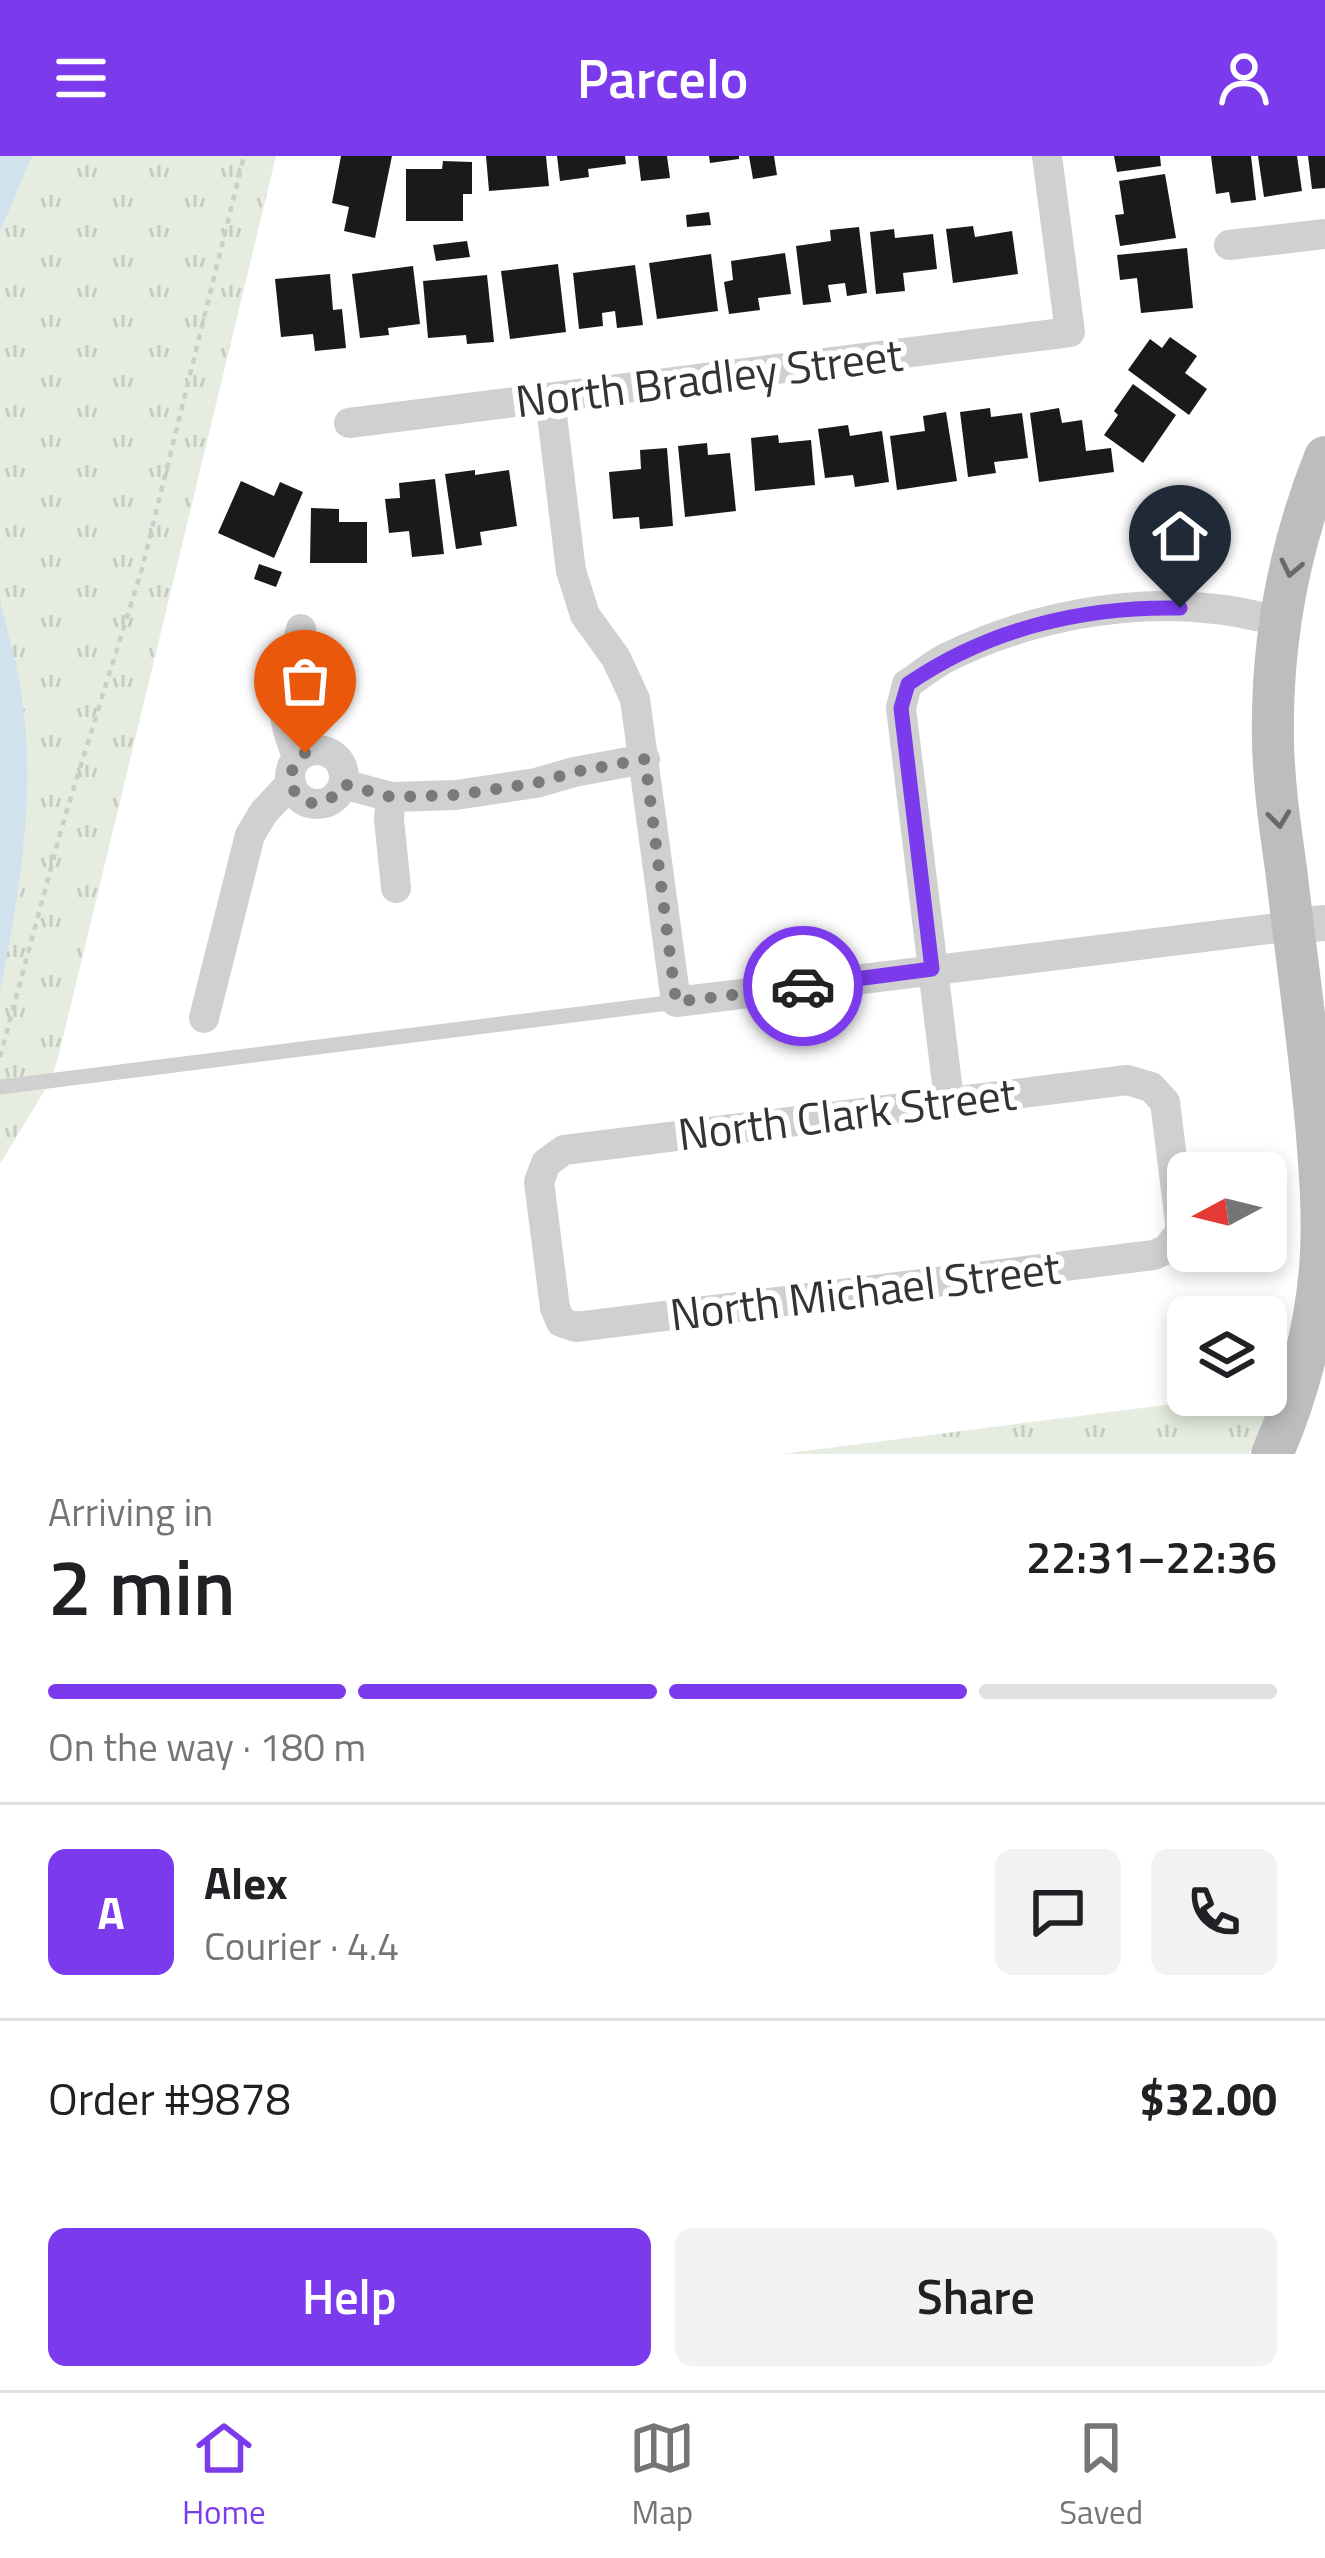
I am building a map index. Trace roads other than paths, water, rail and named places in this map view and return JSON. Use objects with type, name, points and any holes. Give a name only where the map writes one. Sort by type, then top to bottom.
[{"type":"main road","points":[[1275,1448],[1304,1360],[1320,1270],[1322,1188],[1312,1082],[1309,924],[1277,802],[1274,742],[1280,621],[1293,555],[1325,457]]},
{"type":"street","name":"North Bradley Street","points":[[349,423],[1070,332],[1047,156]]},
{"type":"street","points":[[1229,245],[1325,234]]},
{"type":"street","points":[[550,399],[571,571],[585,615],[616,658],[635,699],[676,1002],[1309,924]]},
{"type":"street","points":[[950,1100],[901,708],[908,684],[944,659],[978,645],[1076,616],[1145,607],[1215,608],[1280,621]]},
{"type":"street","points":[[204,1018],[250,835],[294,771],[313,751],[330,754],[342,767],[343,784],[334,798],[320,804],[298,796],[294,771],[287,733],[283,699],[301,629]]},
{"type":"street","points":[[343,784],[391,797],[456,795],[645,759]]},
{"type":"street","points":[[391,797],[396,888]]},
{"type":"street","name":"North Clark Street","points":[[561,1322],[555,1308],[538,1182],[546,1162],[564,1150],[1127,1080],[1151,1087],[1165,1102],[1171,1152]]},
{"type":"street","name":"North Michael Street","points":[[561,1322],[576,1327],[1154,1255],[1167,1249]]},
{"type":"lane","points":[[0,1087],[676,1002]]},
{"type":"water","points":[[0,156],[32,156],[0,231]]},
{"type":"water","points":[[0,599],[20,686],[27,772],[19,882],[0,992]]}]
